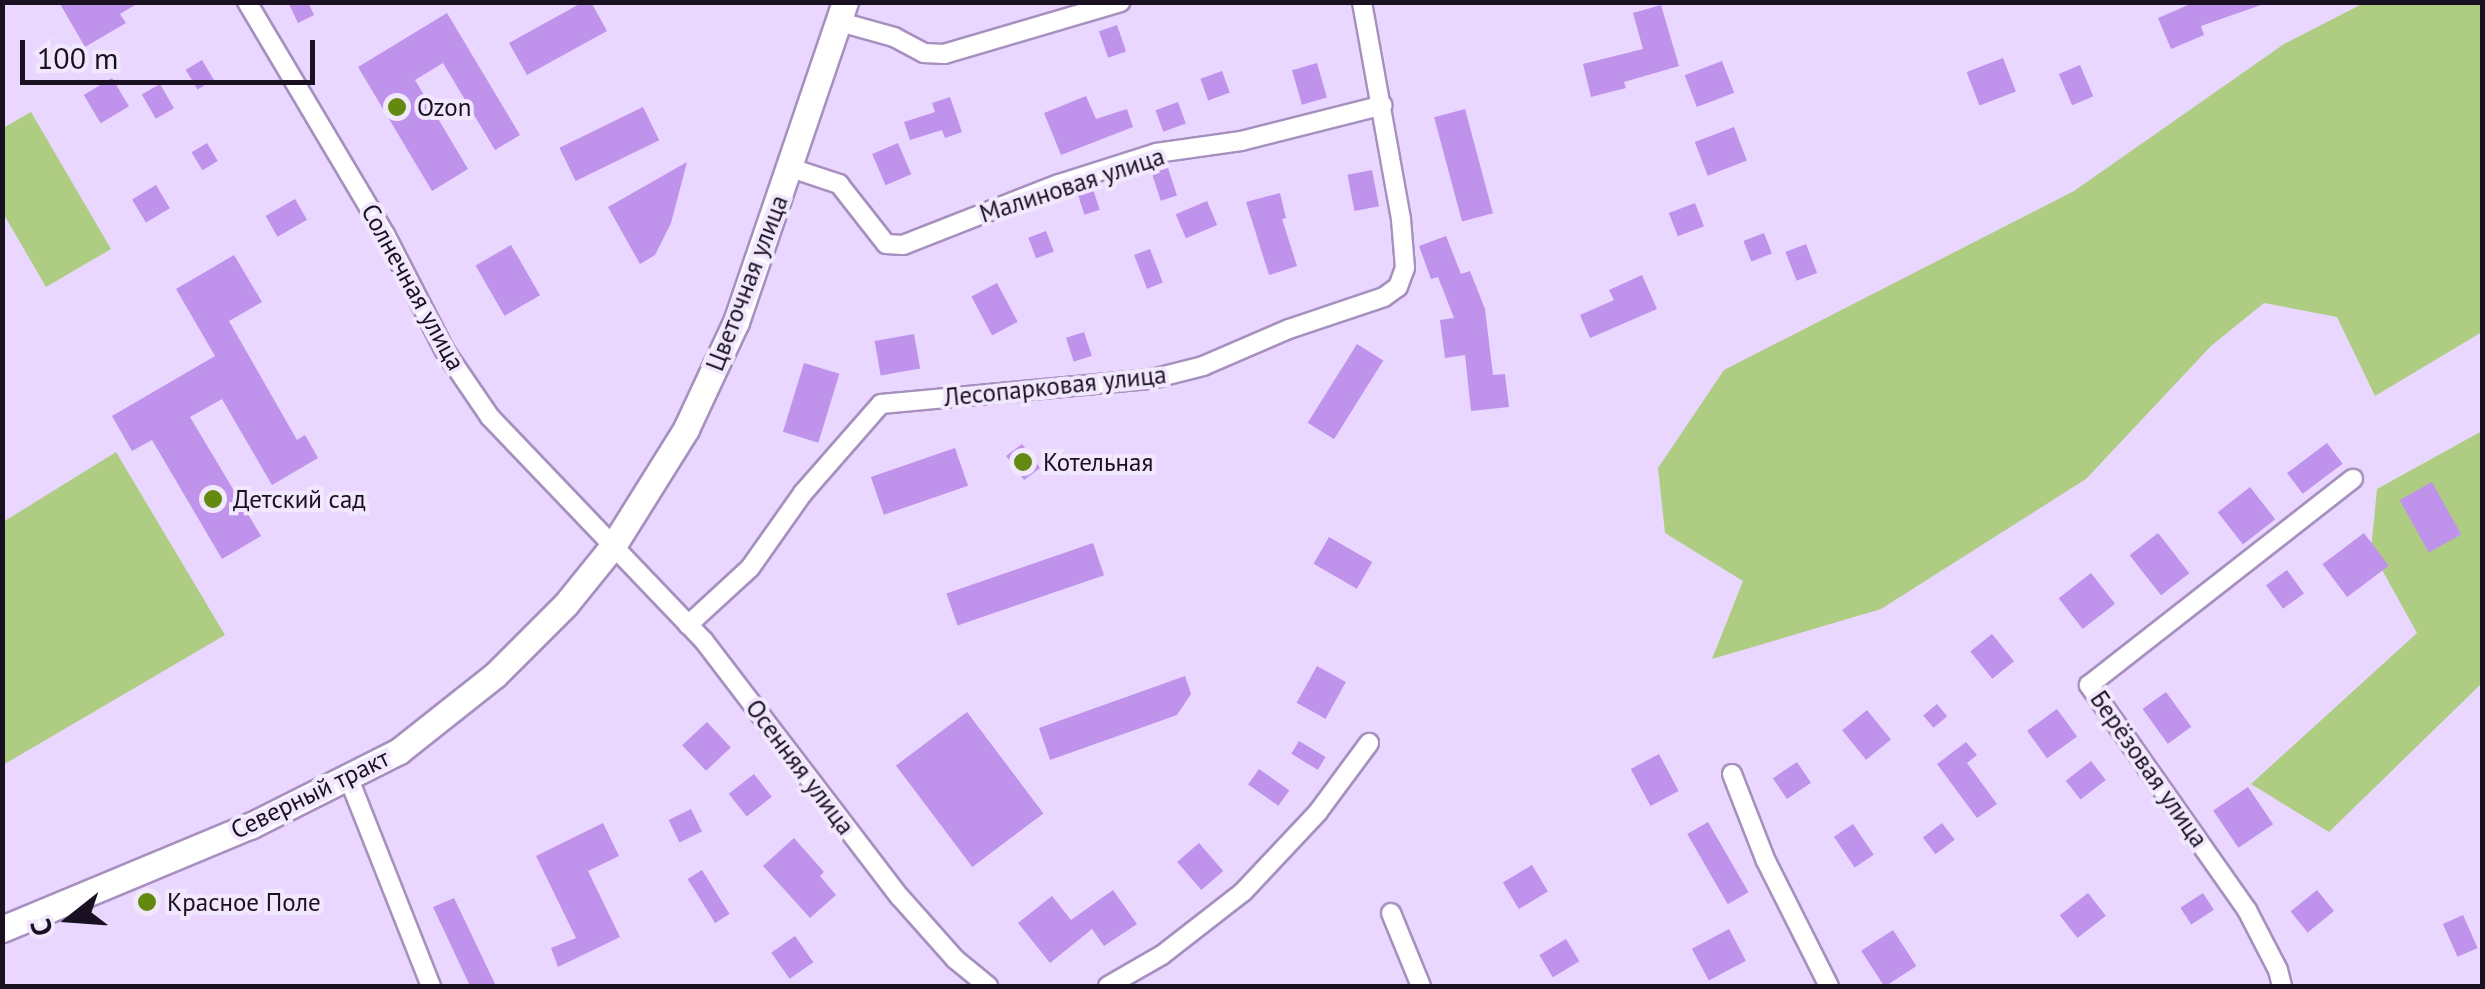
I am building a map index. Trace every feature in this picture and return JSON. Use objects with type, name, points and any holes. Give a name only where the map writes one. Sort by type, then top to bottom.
[{"type":"main road","name":"Цветочная улица","points":[[613,546],[686,429],[736,322],[842,12]]},
{"type":"main road","name":"Северный тракт","points":[[2,929],[349,779],[399,751],[532,642],[613,546]]},
{"type":"street","name":"Солнечная улица","points":[[247,2],[385,234],[464,382],[541,474],[613,546]]},
{"type":"street","points":[[842,12],[924,53],[944,54],[1122,2]]},
{"type":"street","name":"Лесопарковая улица","points":[[688,625],[750,568],[803,493],[881,404],[1152,379],[1204,366],[1289,329],[1384,298],[1398,288],[1405,268],[1402,219],[1362,2]]},
{"type":"street","name":"Малиновая улица","points":[[791,168],[840,184],[886,244],[903,245],[1059,184],[1156,153],[1241,141],[1383,105]]},
{"type":"street","name":"Берёзовая улица","points":[[2282,986],[2247,910],[2088,684],[2353,479]]},
{"type":"street","name":"Осенняя улица","points":[[613,546],[688,625],[900,898],[954,959],[988,986]]},
{"type":"street","points":[[1108,986],[1162,955],[1242,892],[1318,812],[1369,743]]},
{"type":"street","points":[[1732,774],[1766,860],[1829,986]]},
{"type":"street","points":[[349,779],[431,986]]},
{"type":"street","points":[[1391,914],[1421,986]]},
{"type":"green space","points":[[2364,3],[2482,3],[2482,332],[2375,396],[2337,317],[2264,303],[2211,346],[2086,479],[1881,609],[1712,659],[1743,581],[1665,533],[1658,468],[1724,370],[2074,191],[2284,44]]},
{"type":"green space","points":[[31,112],[111,249],[46,287],[3,213],[3,128]]},
{"type":"green space","points":[[2482,431],[2482,683],[2329,832],[2251,784],[2417,633],[2371,550],[2377,489]]},
{"type":"green space","points":[[116,452],[225,635],[3,765],[3,522]]},
{"type":"building","points":[[59,2],[140,2],[120,14],[126,23],[85,47]]},
{"type":"building","points":[[288,2],[308,2],[314,15],[298,23]]},
{"type":"building","points":[[583,2],[591,2],[607,31],[527,75],[509,43]]},
{"type":"building","points":[[2195,2],[2261,5],[2201,26],[2204,35],[2171,49],[2158,18]]},
{"type":"building","points":[[1661,5],[1679,66],[1624,82],[1626,88],[1591,97],[1583,64],[1643,49],[1633,13]]},
{"type":"building","points":[[447,13],[520,135],[495,150],[443,63],[415,80],[468,169],[432,191],[358,67]]},
{"type":"building","points":[[1117,25],[1126,51],[1108,58],[1099,31]]},
{"type":"building","points":[[2003,58],[2016,92],[1979,106],[1967,72]]},
{"type":"building","points":[[202,60],[214,80],[198,90],[186,70]]},
{"type":"building","points":[[1722,61],[1734,93],[1697,107],[1685,75]]},
{"type":"building","points":[[1317,63],[1327,98],[1302,105],[1292,70]]},
{"type":"building","points":[[2080,65],[2093,96],[2072,105],[2059,74]]},
{"type":"building","points":[[1222,71],[1230,93],[1208,100],[1200,79]]},
{"type":"building","points":[[112,78],[129,106],[101,123],[84,95]]},
{"type":"building","points":[[160,84],[174,108],[156,119],[142,94]]},
{"type":"building","points":[[1086,96],[1096,119],[1127,109],[1133,127],[1061,155],[1044,113]]},
{"type":"building","points":[[950,97],[962,132],[945,138],[942,130],[910,140],[904,122],[935,112],[932,103]]},
{"type":"building","points":[[1178,102],[1186,124],[1163,132],[1155,110]]},
{"type":"building","points":[[643,107],[659,140],[576,181],[559,148]]},
{"type":"building","points":[[1465,109],[1493,213],[1462,222],[1434,117]]},
{"type":"building","points":[[1734,127],[1747,161],[1708,176],[1695,142]]},
{"type":"building","points":[[207,143],[218,161],[202,170],[192,152]]},
{"type":"building","points":[[898,143],[911,174],[886,185],[872,154]]},
{"type":"building","points":[[687,162],[671,223],[655,255],[640,264],[608,207]]},
{"type":"building","points":[[1168,168],[1177,196],[1161,201],[1152,173]]},
{"type":"building","points":[[1372,170],[1379,206],[1355,211],[1347,175]]},
{"type":"building","points":[[156,185],[170,208],[146,223],[132,199]]},
{"type":"building","points":[[1092,186],[1100,210],[1085,215],[1077,191]]},
{"type":"building","points":[[1280,193],[1286,218],[1282,219],[1297,266],[1269,275],[1246,202]]},
{"type":"building","points":[[295,199],[307,220],[278,237],[266,216]]},
{"type":"building","points":[[1207,201],[1217,225],[1186,238],[1176,214]]},
{"type":"building","points":[[1695,203],[1704,226],[1678,236],[1669,213]]},
{"type":"building","points":[[1046,231],[1054,252],[1036,258],[1028,238]]},
{"type":"building","points":[[1764,233],[1772,254],[1751,261],[1743,241]]},
{"type":"building","points":[[1446,236],[1461,274],[1470,271],[1485,309],[1493,375],[1505,374],[1509,407],[1471,411],[1465,355],[1445,358],[1440,320],[1454,318],[1438,277],[1431,279],[1419,246]]},
{"type":"building","points":[[1806,244],[1817,273],[1797,281],[1785,252]]},
{"type":"building","points":[[511,245],[540,295],[504,316],[475,266]]},
{"type":"building","points":[[1150,249],[1163,283],[1147,289],[1134,255]]},
{"type":"building","points":[[234,255],[262,302],[229,321],[297,440],[305,435],[318,458],[272,485],[222,399],[190,417],[261,536],[222,559],[152,440],[132,451],[112,416],[215,356],[176,289]]},
{"type":"building","points":[[1642,275],[1657,309],[1590,338],[1580,315],[1614,300],[1609,290]]},
{"type":"building","points":[[997,283],[1018,322],[992,335],[971,297]]},
{"type":"building","points":[[1084,332],[1092,356],[1074,362],[1066,338]]},
{"type":"building","points":[[914,334],[920,368],[881,375],[875,341]]},
{"type":"building","points":[[1357,344],[1383,360],[1334,439],[1308,423]]},
{"type":"building","points":[[804,363],[839,374],[818,443],[783,432]]},
{"type":"building","points":[[2327,443],[2343,464],[2303,494],[2287,473]]},
{"type":"building","name":"Котельная","points":[[1022,444],[1040,468],[1024,480],[1006,456]]},
{"type":"building","points":[[955,448],[968,486],[884,515],[871,477]]},
{"type":"building","points":[[2432,482],[2461,534],[2429,552],[2400,500]]},
{"type":"building","points":[[2250,487],[2275,519],[2243,545],[2218,512]]},
{"type":"building","points":[[2158,533],[2189,573],[2161,595],[2130,555]]},
{"type":"building","points":[[2364,533],[2389,566],[2347,597],[2322,564]]},
{"type":"building","points":[[1329,537],[1372,562],[1357,589],[1314,564]]},
{"type":"building","points":[[1093,543],[1104,575],[958,626],[946,593]]},
{"type":"building","points":[[2287,570],[2304,593],[2283,609],[2266,585]]},
{"type":"building","points":[[2091,573],[2115,604],[2083,629],[2059,598]]},
{"type":"building","points":[[1992,634],[2014,661],[1992,679],[1970,652]]},
{"type":"building","points":[[1317,666],[1346,682],[1326,719],[1297,703]]},
{"type":"building","points":[[1185,676],[1191,694],[1177,715],[1050,760],[1039,728]]},
{"type":"building","points":[[2166,692],[2191,727],[2168,744],[2143,709]]},
{"type":"building","points":[[1937,704],[1947,716],[1933,728],[1923,716]]},
{"type":"building","points":[[2057,709],[2077,737],[2047,758],[2027,731]]},
{"type":"building","points":[[1867,710],[1891,740],[1866,760],[1842,730]]},
{"type":"building","points":[[967,712],[1043,813],[972,867],[896,766]]},
{"type":"building","points":[[707,722],[731,748],[706,771],[682,745]]},
{"type":"building","points":[[1299,741],[1326,757],[1318,770],[1291,754]]},
{"type":"building","points":[[1966,742],[1977,755],[1967,763],[1997,804],[1977,818],[1937,764]]},
{"type":"building","points":[[1659,754],[1679,791],[1650,806],[1631,769]]},
{"type":"building","points":[[2091,761],[2106,780],[2081,800],[2066,781]]},
{"type":"building","points":[[1797,762],[1811,783],[1787,799],[1773,778]]},
{"type":"building","points":[[1259,769],[1289,790],[1278,806],[1248,785]]},
{"type":"building","points":[[754,774],[772,797],[747,817],[729,794]]},
{"type":"building","points":[[2248,787],[2273,824],[2238,848],[2213,810]]},
{"type":"building","points":[[691,809],[702,831],[679,842],[669,820]]},
{"type":"building","points":[[1708,822],[1748,892],[1728,904],[1687,834]]},
{"type":"building","points":[[603,823],[619,856],[588,871],[620,937],[558,967],[551,948],[576,938],[536,856]]},
{"type":"building","points":[[1942,823],[1955,840],[1935,854],[1923,837]]},
{"type":"building","points":[[1853,824],[1874,855],[1855,868],[1834,837]]},
{"type":"building","points":[[794,838],[824,872],[820,876],[836,895],[810,918],[763,866]]},
{"type":"building","points":[[1199,843],[1223,871],[1201,890],[1177,862]]},
{"type":"building","points":[[1532,865],[1548,892],[1519,909],[1503,883]]},
{"type":"building","points":[[702,870],[730,914],[715,923],[688,879]]},
{"type":"building","points":[[1113,890],[1137,924],[1104,946],[1092,929],[1050,963],[1018,923],[1052,896],[1071,920]]},
{"type":"building","points":[[2317,890],[2334,911],[2308,932],[2291,911]]},
{"type":"building","points":[[2088,893],[2106,916],[2077,938],[2060,915]]},
{"type":"building","points":[[2203,893],[2214,910],[2191,924],[2180,908]]},
{"type":"building","points":[[454,898],[496,986],[470,986],[433,907]]},
{"type":"building","points":[[2463,915],[2478,948],[2458,957],[2443,924]]},
{"type":"building","points":[[1729,929],[1746,961],[1709,981],[1692,949]]},
{"type":"building","points":[[1893,930],[1916,966],[1884,986],[1861,951]]},
{"type":"building","points":[[795,936],[813,962],[790,979],[771,953]]},
{"type":"building","points":[[1566,939],[1579,961],[1553,977],[1539,955]]},
{"type":"place","name":"Ozon","points":[[397,107]]},
{"type":"place","name":"Котельная","points":[[1023,462]]},
{"type":"place","name":"Детский сад","points":[[213,499]]},
{"type":"place","name":"Красное Поле","points":[[147,902]]}]
